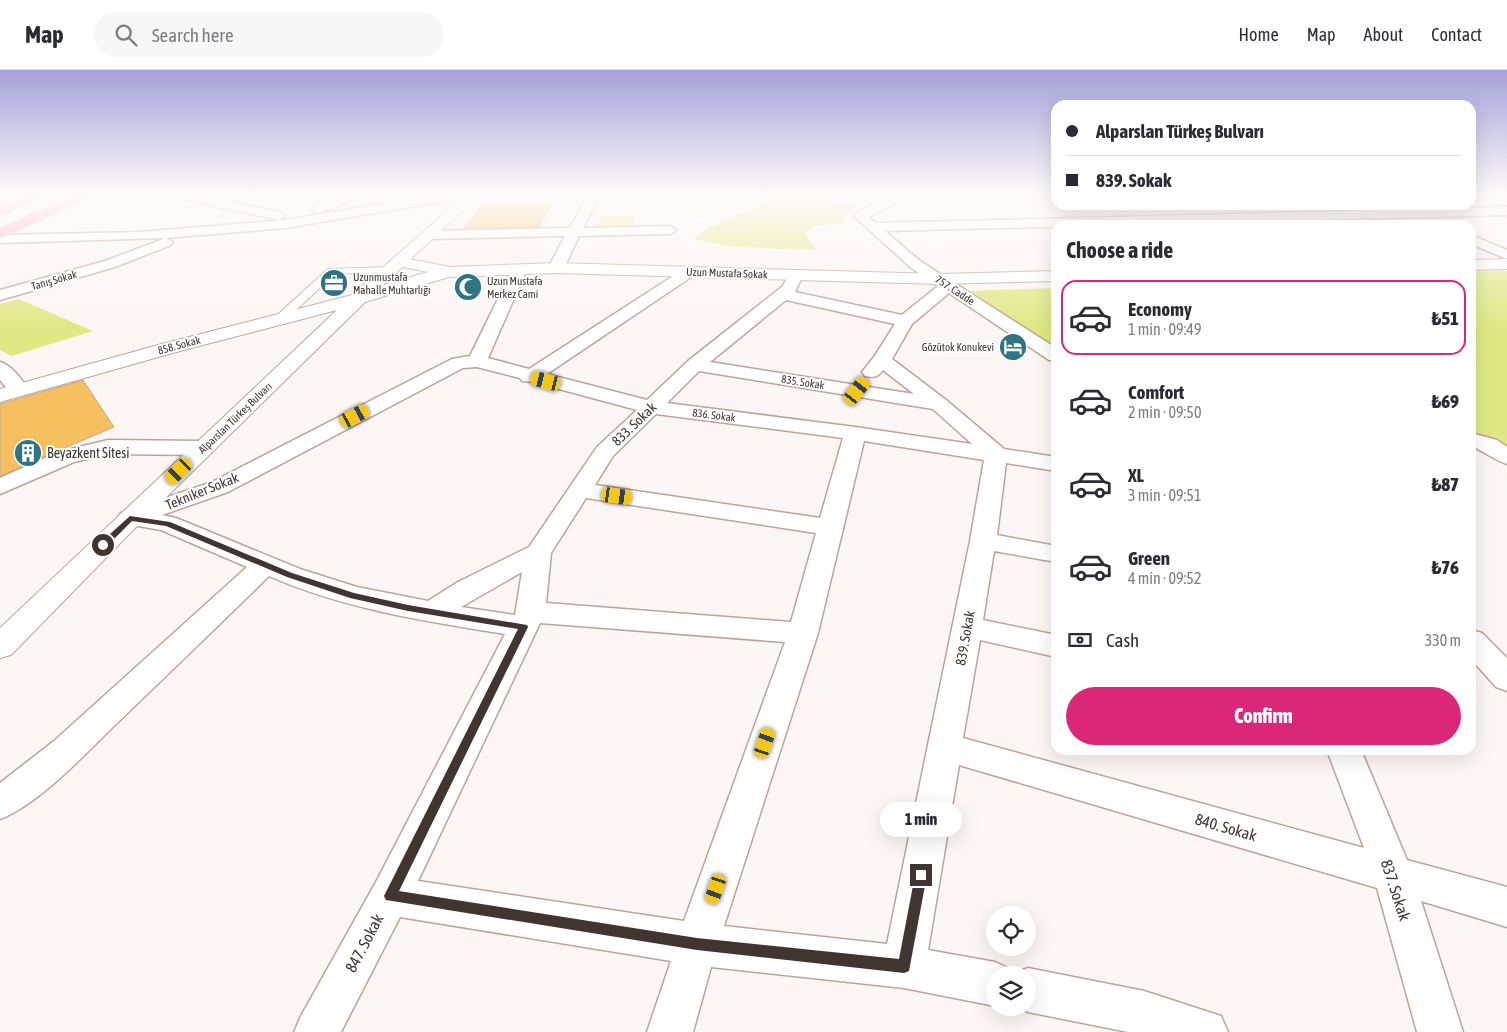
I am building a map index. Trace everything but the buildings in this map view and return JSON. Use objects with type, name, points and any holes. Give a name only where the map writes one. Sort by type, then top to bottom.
[{"type":"main road","name":"Alparslan Türkeş Bulvarı","points":[[3,640],[359,298],[425,239]]},
{"type":"main road","points":[[1476,265],[1507,264]]},
{"type":"main road","name":"Uzun Mustafa Sokak","points":[[395,266],[450,272],[556,268],[795,275],[943,282],[1051,276]]},
{"type":"main road","name":"858. Sokak","points":[[0,396],[450,272]]},
{"type":"street","name":"Tanış Sokak","points":[[0,295],[110,264],[174,239]]},
{"type":"street","points":[[556,268],[572,239]]},
{"type":"street","name":"757. Cadde","points":[[887,239],[915,264],[1051,353]]},
{"type":"street","points":[[1476,240],[1507,254]]},
{"type":"street","points":[[280,318],[332,270],[395,266]]},
{"type":"street","points":[[477,361],[519,269]]},
{"type":"street","points":[[529,377],[689,272]]},
{"type":"street","name":"833. Sokak","points":[[527,619],[538,553],[605,452],[696,365],[790,288],[795,275]]},
{"type":"street","points":[[857,391],[882,360],[905,321],[943,282]]},
{"type":"street","points":[[782,294],[905,321]]},
{"type":"street","points":[[882,360],[939,404],[996,454]]},
{"type":"street","name":"836. Sokak","points":[[477,361],[529,377],[650,407],[855,433],[1051,463]]},
{"type":"street","name":"Tekniker Sokak","points":[[130,518],[220,487],[459,363],[477,361]]},
{"type":"street","name":"835. Sokak","points":[[696,365],[939,404]]},
{"type":"street","points":[[0,368],[19,390]]},
{"type":"street","points":[[670,1032],[697,944],[802,633],[855,433]]},
{"type":"street","points":[[1476,441],[1489,445],[1507,457]]},
{"type":"street","points":[[0,487],[66,458],[108,447],[203,448]]},
{"type":"street","name":"839. Sokak","points":[[904,966],[983,541],[996,454]]},
{"type":"street","points":[[578,490],[830,527]]},
{"type":"street","name":"Tekniker Sokak","points":[[130,518],[168,524],[307,582],[353,596],[432,612],[527,619],[802,633]]},
{"type":"street","points":[[983,541],[1051,553]]},
{"type":"street","points":[[432,612],[468,589],[538,553]]},
{"type":"street","points":[[0,803],[23,788],[66,751],[266,564]]},
{"type":"street","name":"847. Sokak","points":[[317,1032],[390,896],[527,619]]},
{"type":"street","points":[[967,627],[1051,645]]},
{"type":"street","points":[[1476,646],[1507,679]]},
{"type":"street","name":"840. Sokak","points":[[945,747],[1507,907]]},
{"type":"street","name":"837. Sokak","points":[[1346,755],[1393,874],[1440,1032]]},
{"type":"street","points":[[390,896],[697,944],[904,966],[986,982]]},
{"type":"street","points":[[1036,992],[1144,1013],[1205,1032]]},
{"type":"green space","points":[[693,239],[808,239],[816,250],[736,247]]},
{"type":"green space","points":[[1507,271],[1507,452],[1476,441],[1476,272]]},
{"type":"green space","points":[[1051,288],[1051,346],[967,291]]},
{"type":"green space","points":[[19,299],[93,331],[12,356],[0,350],[0,304]]},
{"type":"place","name":"Uzunmustafa Mahalle Muhtarlığı","points":[[334,283]]},
{"type":"place","name":"Uzun Mustafa Merkez Cami","points":[[468,287]]},
{"type":"place","name":"Gözütok Konukevi","points":[[1013,347]]},
{"type":"place","name":"Beyazkent Sitesi","points":[[28,453]]},
{"type":"route","points":[[103,545],[130,518],[168,524],[290,575],[353,596],[408,608],[524,627],[390,896],[697,944],[904,966],[921,875]]}]
